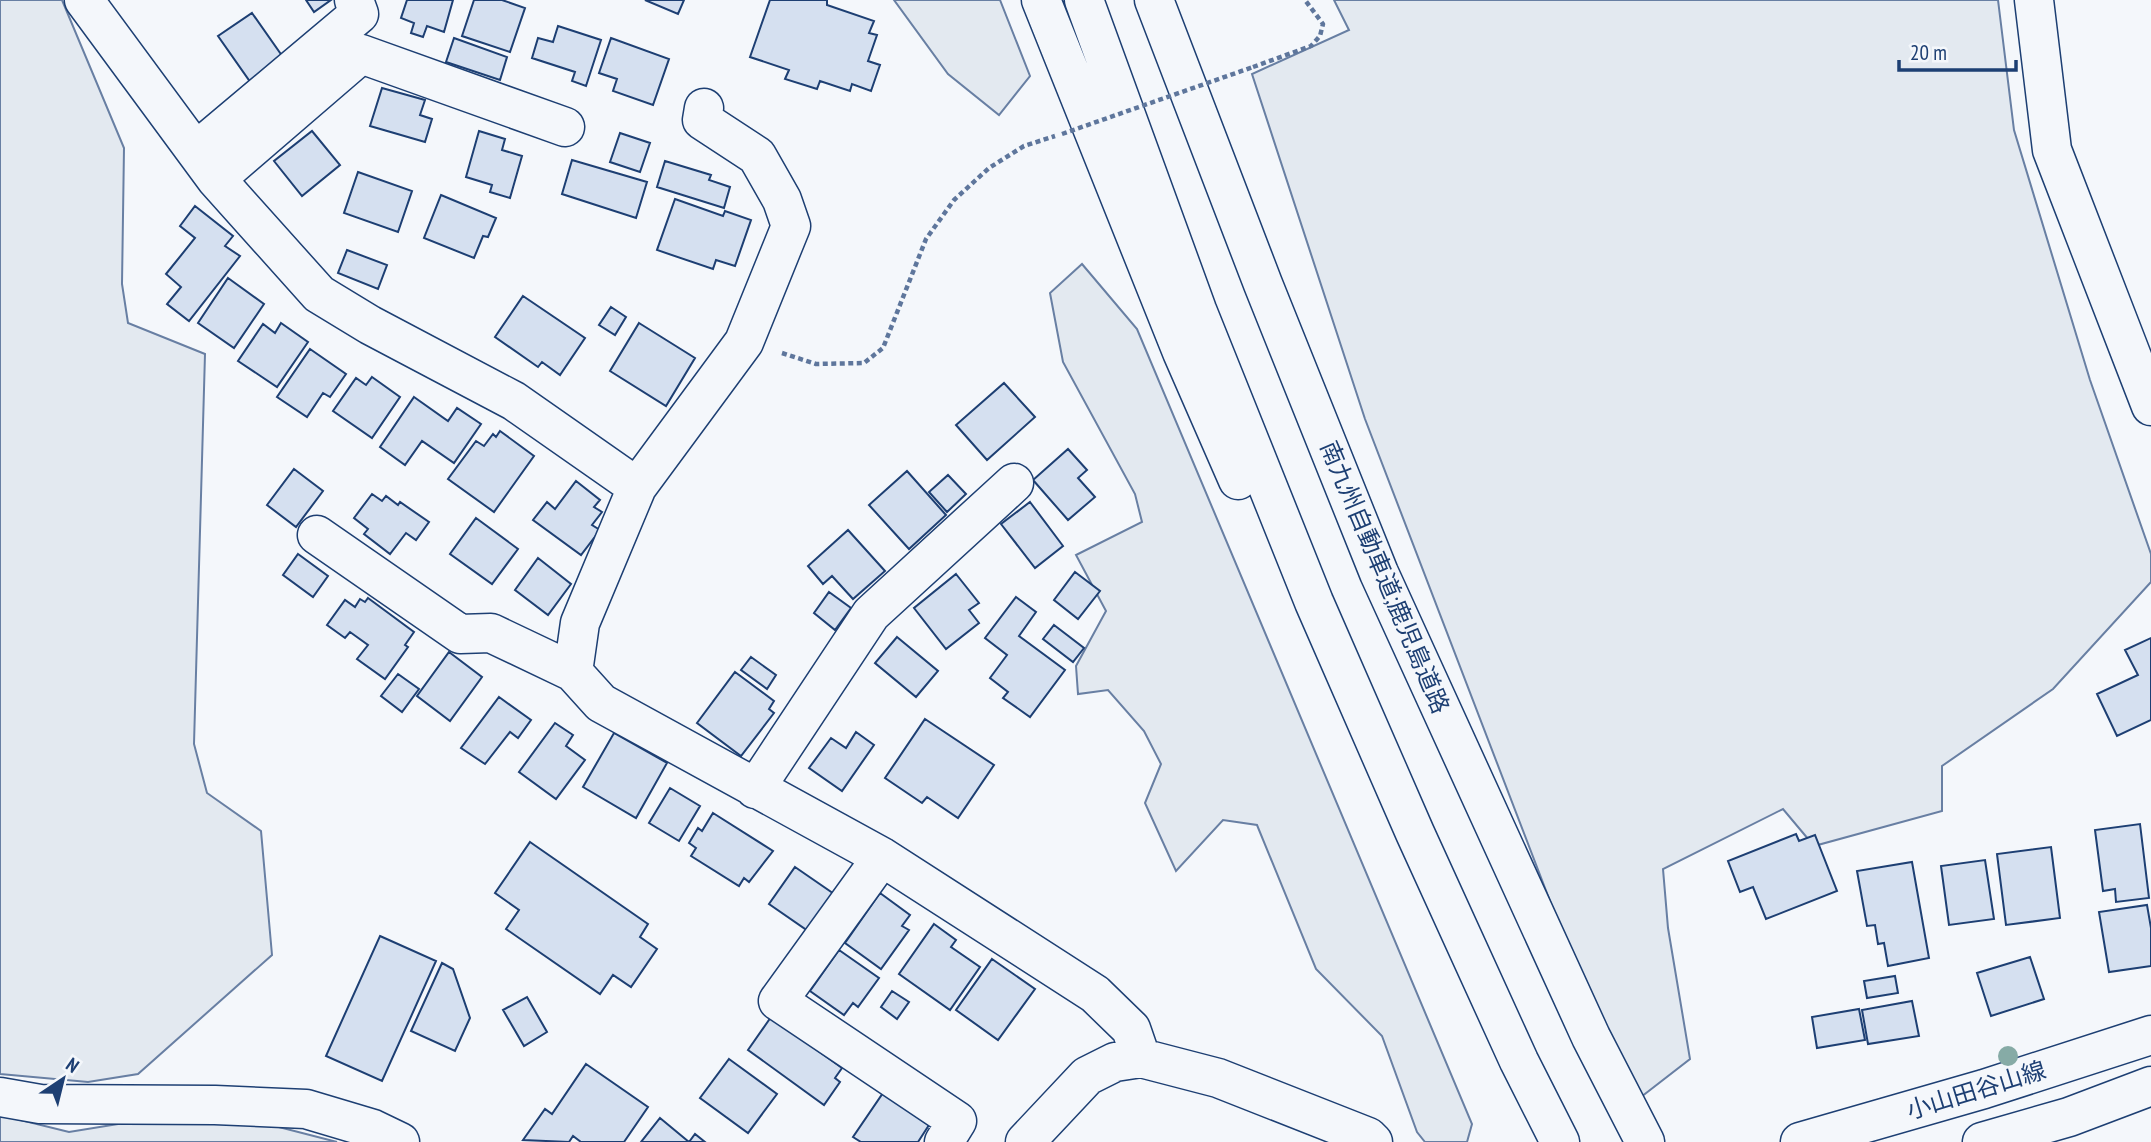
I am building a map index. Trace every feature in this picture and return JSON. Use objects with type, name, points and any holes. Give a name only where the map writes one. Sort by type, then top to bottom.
[{"type":"main road","points":[[84,0],[206,165],[318,294],[514,401],[637,486]]},
{"type":"main road","points":[[206,165],[359,15],[354,0]]},
{"type":"main road","points":[[1041,0],[1182,352],[1344,720],[1560,1142]]},
{"type":"main road","points":[[1084,0],[1197,310],[1314,602],[1519,1061]]},
{"type":"main road","name":"南九州自動車道;鹿児島道路","points":[[1154,0],[1263,284],[1379,573],[1591,1037],[1645,1142]]},
{"type":"main road","points":[[1181,0],[1263,284]]},
{"type":"main road","points":[[2034,0],[2052,150],[2151,406]]},
{"type":"main road","points":[[206,165],[361,54],[565,127]]},
{"type":"main road","points":[[573,672],[580,623],[637,486],[744,342],[790,226],[782,201],[757,156],[702,120],[704,108]]},
{"type":"main road","points":[[755,789],[871,614],[1014,482]]},
{"type":"main road","points":[[317,535],[460,634],[491,633],[573,672],[601,703],[882,858],[1095,994],[1131,1029],[1141,1058]]},
{"type":"main road","points":[[882,858],[778,1001],[957,1121],[944,1142]]},
{"type":"main road","name":"小山田谷山線","points":[[1800,1142],[1984,1089],[2151,1035]]},
{"type":"main road","points":[[1025,1142],[1087,1076],[1115,1062],[1141,1058],[1218,1078],[1329,1120],[1368,1137],[1373,1142]]},
{"type":"main road","points":[[1982,1142],[2069,1117],[2151,1086]]},
{"type":"main road","points":[[0,1097],[40,1104],[215,1105],[306,1109],[373,1129],[400,1142]]},
{"type":"path","points":[[744,342],[816,364],[864,363],[883,348],[926,239],[954,200],[989,168],[1024,146],[1311,46],[1320,36],[1323,24],[1305,0]]},
{"type":"shaded area","points":[[0,0],[62,0],[124,148],[122,284],[128,323],[205,354],[194,744],[207,793],[261,831],[272,955],[138,1074],[88,1082],[0,1074]]},
{"type":"shaded area","points":[[894,0],[1000,0],[1030,76],[999,115],[948,74]]},
{"type":"shaded area","points":[[1334,0],[1998,0],[2014,130],[2090,380],[2151,554],[2151,582],[2053,689],[1942,766],[1942,811],[1814,846],[1783,809],[1663,869],[1668,928],[1690,1059],[1641,1097],[1573,961],[1365,419],[1252,74],[1349,30]]},
{"type":"shaded area","points":[[1082,264],[1137,329],[1472,1124],[1467,1142],[1425,1142],[1417,1132],[1382,1036],[1316,969],[1257,825],[1223,820],[1176,871],[1145,803],[1161,764],[1144,731],[1108,690],[1078,694],[1076,666],[1106,611],[1076,555],[1142,522],[1135,494],[1063,362],[1050,293]]},
{"type":"shaded area","points":[[0,1115],[69,1132],[155,1118],[275,1126],[337,1142],[0,1142]]},
{"type":"building","points":[[306,0],[331,0],[314,12]]},
{"type":"building","points":[[407,0],[453,0],[444,32],[427,26],[423,37],[411,33],[414,23],[401,18]]},
{"type":"building","points":[[474,0],[502,0],[525,8],[510,52],[462,36]]},
{"type":"building","points":[[645,0],[684,0],[678,14]]},
{"type":"building","points":[[770,0],[827,0],[827,5],[874,21],[869,33],[877,35],[868,61],[880,65],[871,91],[852,84],[850,91],[820,81],[817,89],[785,79],[789,70],[750,57]]},
{"type":"building","points":[[252,13],[285,60],[251,83],[218,36]]},
{"type":"building","points":[[558,26],[601,40],[586,86],[572,81],[575,72],[532,58],[538,38],[553,42]]},
{"type":"building","points":[[454,38],[507,57],[500,80],[446,62]]},
{"type":"building","points":[[611,38],[669,59],[653,105],[613,91],[617,79],[599,73]]},
{"type":"building","points":[[382,88],[425,100],[420,115],[432,119],[425,142],[370,126]]},
{"type":"building","points":[[312,131],[340,165],[302,196],[274,161]]},
{"type":"building","points":[[479,131],[505,139],[502,150],[522,156],[510,198],[490,192],[492,185],[466,177]]},
{"type":"building","points":[[620,133],[650,143],[640,172],[610,162]]},
{"type":"building","points":[[572,160],[647,182],[636,218],[562,194]]},
{"type":"building","points":[[665,161],[711,175],[709,180],[730,187],[724,208],[657,187]]},
{"type":"building","points":[[358,172],[412,191],[398,232],[344,213]]},
{"type":"building","points":[[441,195],[496,218],[488,237],[483,236],[474,258],[424,238]]},
{"type":"building","points":[[675,199],[723,216],[725,211],[751,220],[735,266],[716,260],[713,269],[657,250]]},
{"type":"building","points":[[195,206],[233,236],[225,246],[240,256],[189,321],[167,304],[181,287],[166,274],[195,238],[180,226]]},
{"type":"building","points":[[347,250],[387,265],[378,289],[338,273]]},
{"type":"building","points":[[228,278],[264,304],[234,348],[198,323]]},
{"type":"building","points":[[523,296],[585,338],[560,375],[542,362],[538,367],[495,337]]},
{"type":"building","points":[[611,307],[626,317],[615,335],[599,325]]},
{"type":"building","points":[[281,323],[308,342],[277,387],[238,361],[263,324],[275,333]]},
{"type":"building","points":[[639,323],[695,358],[666,406],[610,371]]},
{"type":"building","points":[[310,349],[346,374],[330,397],[323,393],[307,417],[277,397]]},
{"type":"building","points":[[372,377],[400,397],[372,438],[333,411],[356,378],[366,385]]},
{"type":"building","points":[[1004,383],[1035,417],[987,460],[956,425]]},
{"type":"building","points":[[414,397],[448,421],[457,408],[481,424],[454,463],[422,441],[405,465],[380,447]]},
{"type":"building","points":[[500,431],[534,456],[494,512],[448,479],[476,441],[484,446],[493,434],[496,437]]},
{"type":"building","points":[[1068,449],[1087,470],[1078,478],[1095,497],[1068,520],[1033,480]]},
{"type":"building","points":[[294,469],[323,491],[296,527],[267,505]]},
{"type":"building","points":[[907,471],[946,515],[909,549],[869,505]]},
{"type":"building","points":[[948,475],[966,494],[947,512],[929,492]]},
{"type":"building","points":[[576,481],[600,500],[594,507],[602,512],[592,525],[600,530],[581,555],[533,520],[547,502],[555,509]]},
{"type":"building","points":[[372,494],[382,501],[386,496],[398,505],[400,502],[429,522],[416,540],[406,533],[390,554],[364,534],[368,529],[354,518]]},
{"type":"building","points":[[1030,502],[1063,546],[1035,568],[1001,524]]},
{"type":"building","points":[[476,518],[518,549],[492,584],[450,554]]},
{"type":"building","points":[[848,530],[885,571],[853,599],[832,576],[823,584],[808,566]]},
{"type":"building","points":[[298,554],[328,576],[313,597],[283,575]]},
{"type":"building","points":[[538,558],[571,584],[548,615],[515,590]]},
{"type":"building","points":[[1075,572],[1100,591],[1078,619],[1054,600]]},
{"type":"building","points":[[956,574],[979,603],[969,610],[979,623],[946,649],[914,608]]},
{"type":"building","points":[[829,592],[851,608],[835,630],[814,613]]},
{"type":"building","points":[[1016,597],[1036,612],[1019,636],[1065,670],[1030,717],[1003,698],[1008,692],[990,678],[1007,655],[985,638]]},
{"type":"building","points":[[368,598],[414,632],[405,645],[408,647],[385,679],[357,659],[368,645],[350,632],[345,638],[327,625],[345,600],[355,607],[360,599],[365,602]]},
{"type":"building","points":[[1054,625],[1084,648],[1073,662],[1043,639]]},
{"type":"building","points":[[897,637],[938,671],[916,697],[875,663]]},
{"type":"building","points":[[2151,638],[2151,720],[2117,736],[2097,694],[2138,675],[2125,650]]},
{"type":"building","points":[[449,652],[482,677],[450,721],[417,696]]},
{"type":"building","points":[[751,657],[776,675],[767,689],[741,670]]},
{"type":"building","points":[[735,672],[774,701],[769,709],[774,713],[741,756],[697,723]]},
{"type":"building","points":[[398,674],[419,689],[402,712],[381,696]]},
{"type":"building","points":[[499,697],[531,720],[518,738],[510,732],[485,764],[461,748]]},
{"type":"building","points":[[925,719],[994,765],[958,818],[927,797],[922,803],[885,778]]},
{"type":"building","points":[[555,723],[573,735],[566,746],[585,760],[556,799],[519,772]]},
{"type":"building","points":[[856,732],[874,745],[842,791],[809,768],[831,738],[846,748]]},
{"type":"building","points":[[614,733],[667,763],[636,818],[583,787]]},
{"type":"building","points":[[670,788],[700,806],[679,841],[649,823]]},
{"type":"building","points":[[713,813],[773,851],[749,882],[744,878],[739,886],[691,856],[696,848],[689,843],[698,828],[702,831]]},
{"type":"building","points":[[2140,824],[2149,898],[2116,902],[2115,889],[2103,891],[2095,830]]},
{"type":"building","points":[[1796,834],[1799,841],[1815,835],[1837,891],[1766,919],[1753,887],[1740,892],[1728,861]]},
{"type":"building","points":[[530,842],[648,924],[640,937],[657,949],[631,987],[613,975],[600,994],[506,929],[519,910],[495,893]]},
{"type":"building","points":[[2051,847],[2060,918],[2006,925],[1997,854]]},
{"type":"building","points":[[1985,860],[1994,919],[1949,925],[1941,866]]},
{"type":"building","points":[[1912,862],[1929,958],[1888,966],[1884,943],[1878,944],[1875,925],[1867,926],[1857,871]]},
{"type":"building","points":[[795,867],[837,896],[811,933],[769,904]]},
{"type":"building","points":[[880,893],[910,915],[902,926],[909,930],[881,969],[845,943]]},
{"type":"building","points":[[2147,905],[2151,928],[2151,966],[2109,972],[2099,912]]},
{"type":"building","points":[[934,924],[956,940],[951,947],[980,967],[950,1010],[899,974]]},
{"type":"building","points":[[380,936],[436,961],[382,1081],[326,1056]]},
{"type":"building","points":[[839,950],[879,978],[858,1007],[853,1003],[844,1015],[810,991]]},
{"type":"building","points":[[2030,957],[2044,999],[1991,1016],[1977,973]]},
{"type":"building","points":[[992,959],[1035,989],[998,1040],[956,1010]]},
{"type":"building","points":[[442,963],[453,969],[470,1018],[455,1051],[411,1031]]},
{"type":"building","points":[[1895,976],[1898,993],[1867,998],[1864,981]]},
{"type":"building","points":[[892,991],[909,1002],[897,1019],[881,1007]]},
{"type":"building","points":[[527,997],[547,1032],[524,1046],[503,1010]]},
{"type":"building","points":[[1912,1001],[1919,1036],[1868,1044],[1862,1010]]},
{"type":"building","points":[[1859,1009],[1865,1040],[1817,1048],[1812,1017]]},
{"type":"building","points":[[771,1017],[842,1068],[835,1078],[840,1082],[824,1105],[748,1050]]},
{"type":"building","points":[[729,1059],[777,1094],[748,1133],[700,1098]]},
{"type":"building","points":[[586,1064],[648,1107],[624,1142],[581,1142],[573,1136],[569,1142],[523,1140],[545,1109],[552,1114]]},
{"type":"building","points":[[883,1093],[929,1125],[918,1142],[861,1142],[853,1137]]},
{"type":"building","points":[[660,1118],[689,1142],[641,1142]]},
{"type":"building","points":[[695,1134],[705,1142],[689,1142]]}]
